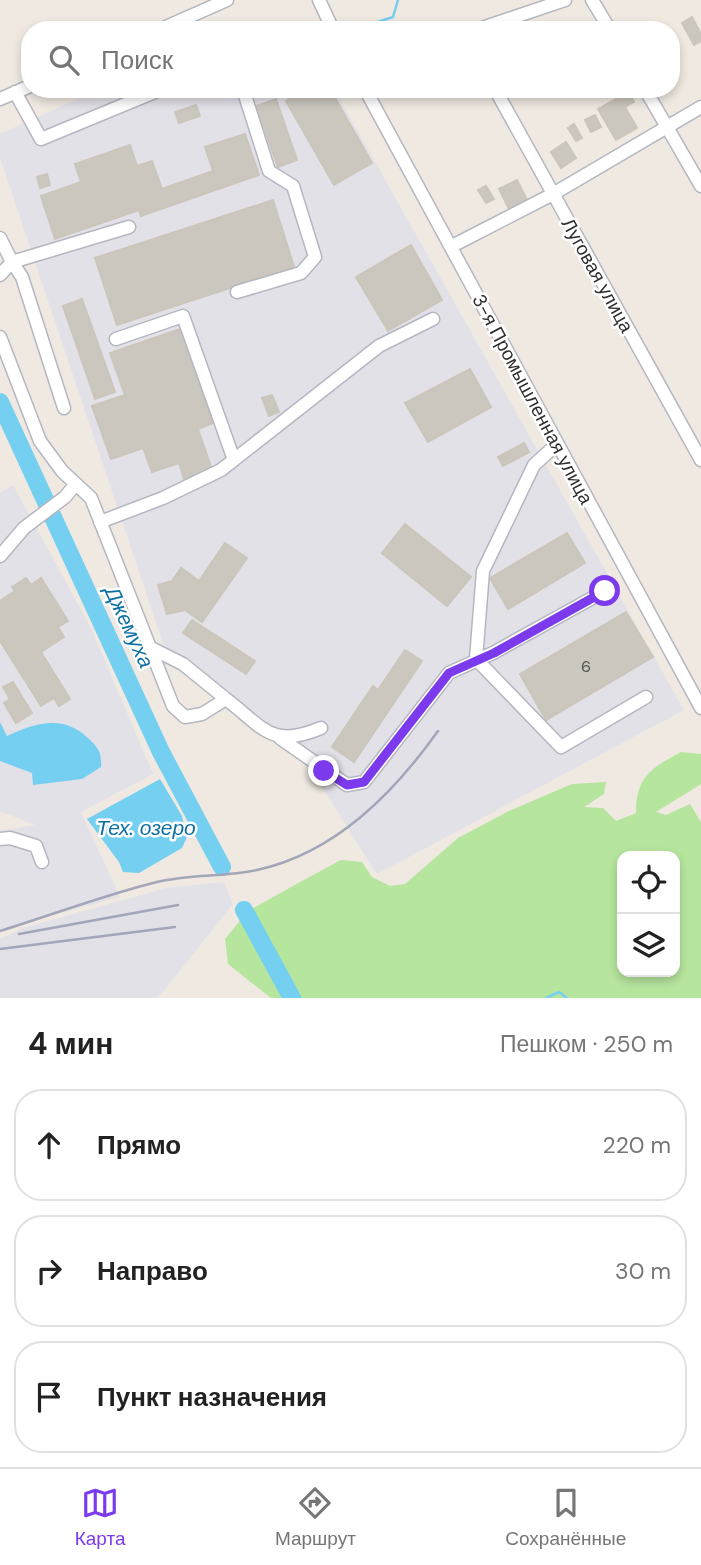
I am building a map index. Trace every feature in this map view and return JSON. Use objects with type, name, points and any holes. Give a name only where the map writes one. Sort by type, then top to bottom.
[{"type":"street","points":[[179,21],[227,0]]},
{"type":"street","points":[[319,0],[328,21]]},
{"type":"street","points":[[503,21],[565,0]]},
{"type":"street","points":[[592,0],[605,21]]},
{"type":"street","points":[[0,99],[21,90]]},
{"type":"street","points":[[15,92],[41,139],[140,98]]},
{"type":"street","points":[[237,292],[301,273],[315,257],[293,186],[269,171],[246,98]]},
{"type":"street","name":"3-я Промышленная улица","points":[[370,98],[701,708]]},
{"type":"street","name":"Луговая улица","points":[[500,98],[701,460]]},
{"type":"street","points":[[650,98],[701,186]]},
{"type":"street","points":[[452,246],[553,194],[701,107]]},
{"type":"street","points":[[0,275],[12,262],[129,227]]},
{"type":"street","points":[[0,238],[22,277],[64,408]]},
{"type":"street","points":[[116,339],[183,316],[234,460]]},
{"type":"street","points":[[100,522],[163,498],[221,470],[379,346],[433,319]]},
{"type":"street","points":[[0,337],[40,441],[91,498],[173,706],[185,717],[202,714],[226,699]]},
{"type":"street","points":[[556,445],[534,465],[483,570],[476,659],[561,747],[646,697]]},
{"type":"street","points":[[0,556],[24,528],[65,497],[76,484]]},
{"type":"street","points":[[149,647],[183,664],[226,699],[347,785],[364,782],[449,673],[494,653],[605,591]]},
{"type":"street","points":[[279,738],[297,738],[321,728]]},
{"type":"street","points":[[0,839],[10,838],[36,846],[42,862]]},
{"type":"shaded area","points":[[79,98],[339,98],[684,710],[377,874],[309,767],[281,735],[164,646],[0,158],[0,134]]},
{"type":"shaded area","points":[[13,485],[91,628],[153,774],[81,812],[120,897],[0,929],[0,831],[35,825],[0,811],[0,493]]},
{"type":"shaded area","points":[[224,882],[233,904],[158,998],[0,998],[0,939],[23,928],[166,888]]},
{"type":"green space","points":[[681,752],[701,754],[701,784],[656,812],[666,815],[690,804],[701,822],[701,998],[271,998],[228,964],[225,939],[248,911],[341,860],[362,862],[372,877],[390,886],[405,884],[458,838],[509,811],[572,784],[606,782],[604,794],[584,807],[603,808],[616,821],[636,813],[642,782],[654,769]]},
{"type":"water","name":"Тех. озеро","points":[[0,722],[7,736],[28,727],[49,723],[59,723],[78,730],[99,751],[101,767],[82,779],[33,785],[32,773],[0,761]]},
{"type":"water","name":"Тех. озеро","points":[[160,779],[182,816],[187,837],[182,848],[139,873],[123,872],[119,862],[87,819]]},
{"type":"building","points":[[692,17],[701,34],[701,41],[694,45],[682,23]]},
{"type":"building","points":[[291,98],[335,98],[372,163],[334,185],[286,101]]},
{"type":"building","points":[[617,98],[632,98],[634,102],[625,107],[637,128],[616,140],[598,109]]},
{"type":"building","points":[[276,99],[297,160],[278,167],[256,106]]},
{"type":"building","points":[[196,105],[200,116],[179,123],[175,112]]},
{"type":"building","points":[[595,115],[601,127],[591,132],[585,120]]},
{"type":"building","points":[[574,124],[582,138],[576,141],[568,128]]},
{"type":"building","points":[[245,134],[259,175],[141,216],[139,210],[55,239],[41,196],[81,182],[75,164],[130,145],[137,166],[152,161],[162,189],[213,171],[205,147]]},
{"type":"building","points":[[566,142],[576,158],[561,168],[551,152]]},
{"type":"building","points":[[47,174],[50,185],[40,188],[37,177]]},
{"type":"building","points":[[517,180],[527,200],[509,209],[499,189]]},
{"type":"building","points":[[486,186],[494,199],[486,203],[478,190]]},
{"type":"building","points":[[273,200],[294,267],[117,325],[95,258]]},
{"type":"building","points":[[411,245],[442,300],[388,331],[356,277]]},
{"type":"building","points":[[82,299],[115,392],[95,399],[63,306]]},
{"type":"building","points":[[180,329],[213,423],[198,429],[212,470],[184,479],[179,463],[152,472],[143,448],[111,459],[92,406],[125,395],[110,353]]},
{"type":"building","points":[[470,369],[491,407],[428,442],[405,403]]},
{"type":"building","points":[[272,395],[279,412],[269,416],[262,398]]},
{"type":"building","points":[[524,443],[529,452],[503,466],[498,457]]},
{"type":"building","points":[[405,524],[471,577],[447,606],[382,553]]},
{"type":"building","points":[[567,533],[585,563],[508,609],[490,578]]},
{"type":"building","points":[[225,543],[247,558],[202,622],[185,610],[167,614],[158,585],[172,581],[181,568],[199,581]]},
{"type":"building","points":[[26,578],[31,585],[41,578],[68,621],[58,627],[64,637],[41,652],[70,699],[59,706],[54,698],[41,706],[0,641],[0,601],[15,591],[12,587]]},
{"type":"building","points":[[626,612],[653,657],[546,720],[520,674]]},
{"type":"building","points":[[192,620],[255,661],[246,674],[183,633]]},
{"type":"building","points":[[405,650],[422,661],[354,762],[332,747],[373,686],[378,690]]},
{"type":"building","points":[[13,682],[32,713],[16,723],[4,703],[10,699],[3,687]]},
{"type":"waterway","points":[[381,21],[393,17],[398,0]]},
{"type":"waterway","name":"Джемуха","points":[[0,402],[161,752],[222,867]]},
{"type":"waterway","name":"Джемуха","points":[[244,910],[292,998]]},
{"type":"waterway","points":[[546,998],[559,992],[567,998]]},
{"type":"railway","points":[[0,931],[157,882],[257,870],[312,850],[360,818],[382,798],[438,731]]},
{"type":"railway","points":[[19,934],[178,905]]},
{"type":"railway","points":[[0,949],[175,927]]},
{"type":"route","points":[[324,771],[347,785],[364,782],[449,673],[494,653],[605,591]]}]
